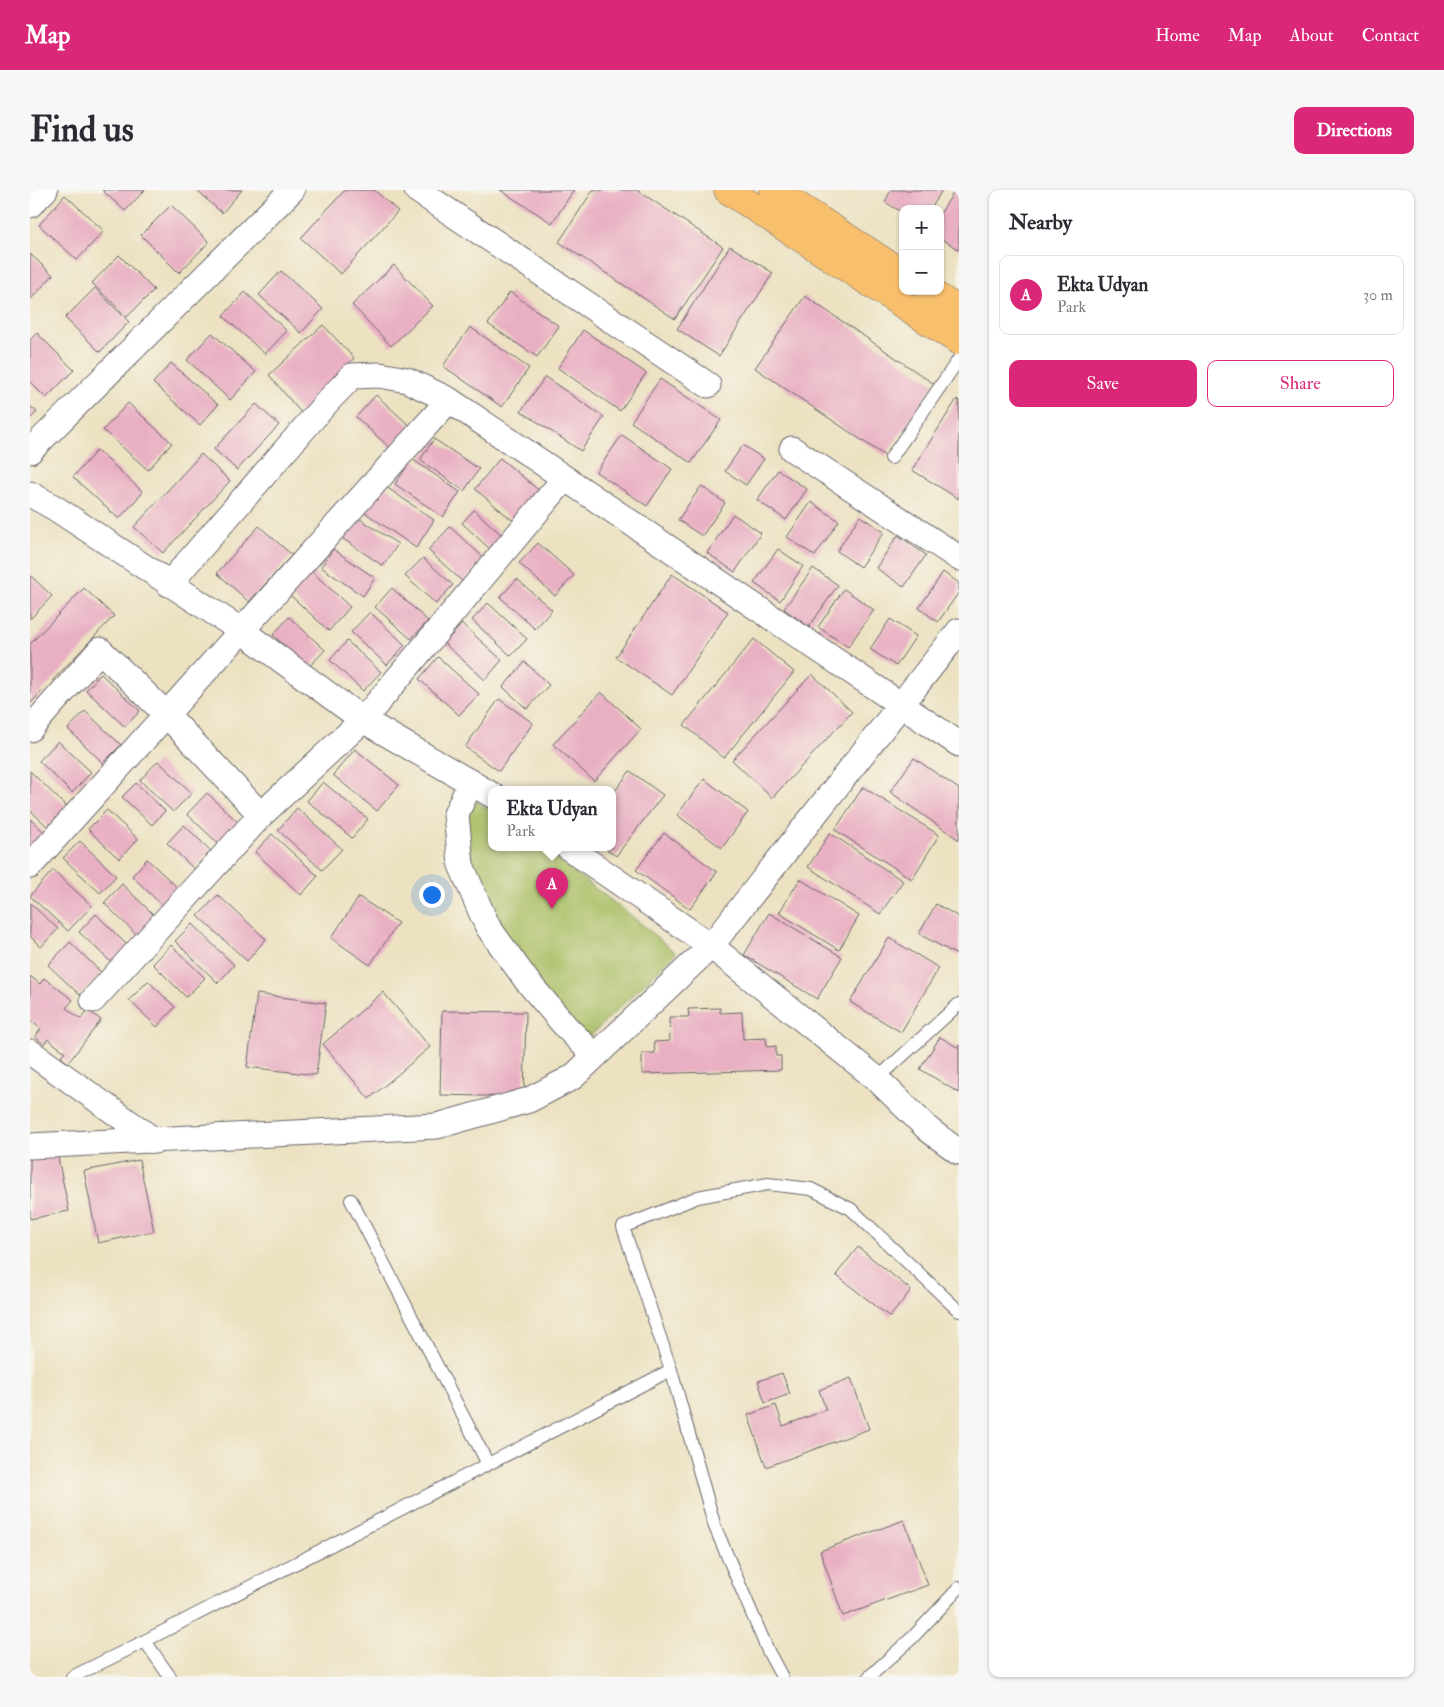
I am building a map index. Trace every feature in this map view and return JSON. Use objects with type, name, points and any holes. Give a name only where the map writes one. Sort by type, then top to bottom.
[{"type":"main road","points":[[728,190],[959,341]]},
{"type":"main road","points":[[773,190],[899,271]]},
{"type":"main road","points":[[935,295],[959,311]]},
{"type":"street","points":[[30,205],[45,190]]},
{"type":"street","points":[[30,451],[292,190]]},
{"type":"street","points":[[417,190],[708,385]]},
{"type":"street","points":[[169,584],[328,401],[352,376],[380,376],[407,380],[448,400],[901,703],[959,744]]},
{"type":"street","points":[[30,866],[448,400]]},
{"type":"street","points":[[792,449],[959,558]]},
{"type":"street","points":[[93,1000],[261,814],[363,720],[565,478]]},
{"type":"street","points":[[30,494],[55,508],[242,631],[363,720],[488,793]]},
{"type":"street","points":[[30,1146],[437,1126],[529,1100],[573,1077],[711,946],[901,703],[959,632]]},
{"type":"street","points":[[30,729],[100,650],[167,715],[261,814]]},
{"type":"street","points":[[471,782],[456,814],[461,865],[482,914],[488,927],[527,981],[567,1028],[595,1056]]},
{"type":"street","points":[[573,851],[711,946],[877,1079],[929,1130],[959,1152]]},
{"type":"street","points":[[30,1052],[155,1140]]},
{"type":"lane","points":[[891,458],[959,359]]},
{"type":"lane","points":[[877,1079],[959,1004]]},
{"type":"lane","points":[[782,1677],[768,1651],[715,1527],[671,1370],[623,1227],[698,1197],[768,1184],[811,1189],[851,1209],[959,1311]]},
{"type":"lane","points":[[351,1200],[488,1464]]},
{"type":"lane","points":[[72,1677],[671,1370]]},
{"type":"lane","points":[[869,1677],[912,1637],[959,1588]]},
{"type":"lane","points":[[145,1640],[170,1677]]},
{"type":"green space","points":[[459,791],[488,809],[488,851],[546,851],[633,917],[676,953],[582,1044],[476,902]]},
{"type":"building","points":[[102,190],[145,190],[125,211]]},
{"type":"building","points":[[196,190],[242,190],[222,213]]},
{"type":"building","points":[[345,190],[374,190],[398,211],[341,274],[301,238]]},
{"type":"building","points":[[500,190],[574,190],[552,223]]},
{"type":"building","points":[[593,190],[637,190],[723,247],[675,319],[559,242]]},
{"type":"building","points":[[891,190],[942,190],[933,205],[899,205],[899,211],[885,202]]},
{"type":"building","points":[[955,190],[959,190],[959,250],[944,241],[944,208]]},
{"type":"building","points":[[65,195],[104,231],[77,260],[39,225]]},
{"type":"building","points":[[171,205],[209,242],[179,273],[141,235]]},
{"type":"building","points":[[730,246],[773,273],[719,356],[677,329]]},
{"type":"building","points":[[30,254],[53,275],[30,300]]},
{"type":"building","points":[[119,255],[154,290],[127,317],[92,283]]},
{"type":"building","points":[[394,265],[433,306],[391,346],[352,305]]},
{"type":"building","points":[[281,271],[323,309],[301,333],[259,295]]},
{"type":"building","points":[[95,288],[129,322],[100,352],[65,318]]},
{"type":"building","points":[[245,292],[287,331],[265,354],[223,316]]},
{"type":"building","points":[[510,292],[559,326],[537,357],[488,324]]},
{"type":"building","points":[[805,296],[934,384],[885,456],[755,368]]},
{"type":"building","points":[[323,325],[354,358],[303,415],[269,375]]},
{"type":"building","points":[[470,327],[529,368],[502,407],[443,366]]},
{"type":"building","points":[[583,330],[646,373],[620,411],[558,368]]},
{"type":"building","points":[[37,333],[74,370],[46,398],[30,382],[30,340]]},
{"type":"building","points":[[212,333],[256,372],[230,400],[187,360]]},
{"type":"building","points":[[171,363],[218,405],[200,425],[153,383]]},
{"type":"building","points":[[545,377],[604,417],[581,451],[521,411]]},
{"type":"building","points":[[660,379],[721,420],[691,463],[631,422]]},
{"type":"building","points":[[376,395],[410,426],[390,448],[356,417]]},
{"type":"building","points":[[957,399],[959,401],[959,499],[912,470]]},
{"type":"building","points":[[128,403],[172,443],[148,470],[103,430]]},
{"type":"building","points":[[256,404],[279,425],[237,470],[214,449]]},
{"type":"building","points":[[30,406],[37,412],[30,419]]},
{"type":"building","points":[[622,435],[672,469],[647,506],[596,472]]},
{"type":"building","points":[[434,439],[479,469],[464,491],[420,460]]},
{"type":"building","points":[[743,445],[764,459],[746,485],[725,471]]},
{"type":"building","points":[[97,450],[143,492],[119,519],[73,477]]},
{"type":"building","points":[[201,454],[230,481],[163,553],[134,527]]},
{"type":"building","points":[[500,458],[542,493],[517,524],[475,489]]},
{"type":"building","points":[[412,459],[460,492],[443,517],[395,484]]},
{"type":"building","points":[[778,470],[807,489],[786,520],[757,500]]},
{"type":"building","points":[[382,484],[434,520],[416,548],[363,511]]},
{"type":"building","points":[[701,486],[725,503],[702,536],[678,520]]},
{"type":"building","points":[[811,502],[839,521],[815,556],[787,537]]},
{"type":"building","points":[[474,510],[504,537],[492,551],[462,523]]},
{"type":"building","points":[[733,514],[761,533],[735,572],[707,553]]},
{"type":"building","points":[[354,515],[398,544],[383,566],[339,536]]},
{"type":"building","points":[[860,516],[884,532],[860,567],[837,551]]},
{"type":"building","points":[[259,526],[292,555],[249,602],[217,573]]},
{"type":"building","points":[[450,527],[484,558],[463,582],[428,550]]},
{"type":"building","points":[[898,535],[926,555],[904,587],[876,568]]},
{"type":"building","points":[[538,543],[574,575],[555,596],[519,563]]},
{"type":"building","points":[[333,549],[375,578],[363,596],[321,567]]},
{"type":"building","points":[[778,549],[803,566],[780,601],[754,583]]},
{"type":"building","points":[[423,558],[453,585],[436,604],[405,576]]},
{"type":"building","points":[[813,568],[838,585],[809,627],[784,609]]},
{"type":"building","points":[[310,570],[350,607],[329,631],[289,594]]},
{"type":"building","points":[[943,572],[959,583],[959,592],[938,622],[919,608]]},
{"type":"building","points":[[672,574],[728,612],[672,695],[616,657]]},
{"type":"building","points":[[30,575],[52,596],[30,619]]},
{"type":"building","points":[[517,579],[552,610],[535,629],[500,597]]},
{"type":"building","points":[[84,588],[114,616],[30,704],[30,644]]},
{"type":"building","points":[[392,588],[428,621],[411,639],[375,607]]},
{"type":"building","points":[[844,589],[874,610],[848,647],[818,627]]},
{"type":"building","points":[[488,603],[527,639],[511,656],[472,620]]},
{"type":"building","points":[[370,612],[405,645],[387,665],[351,632]]},
{"type":"building","points":[[289,617],[325,650],[308,668],[273,635]]},
{"type":"building","points":[[890,619],[916,636],[896,666],[870,649]]},
{"type":"building","points":[[462,624],[502,660],[485,680],[444,643]]},
{"type":"building","points":[[754,639],[794,672],[724,758],[684,725]]},
{"type":"building","points":[[347,641],[381,672],[363,691],[330,660]]},
{"type":"building","points":[[438,657],[479,694],[459,715],[419,679]]},
{"type":"building","points":[[525,662],[549,685],[527,709],[503,687]]},
{"type":"building","points":[[101,674],[140,711],[125,727],[86,690]]},
{"type":"building","points":[[812,674],[852,712],[772,798],[732,760]]},
{"type":"building","points":[[601,692],[641,729],[594,781],[553,744]]},
{"type":"building","points":[[499,699],[533,723],[499,771],[465,747]]},
{"type":"building","points":[[85,711],[121,745],[103,763],[68,729]]},
{"type":"building","points":[[58,741],[91,772],[72,793],[39,761]]},
{"type":"building","points":[[355,749],[399,785],[377,811],[333,775]]},
{"type":"building","points":[[914,758],[959,789],[959,840],[890,792]]},
{"type":"building","points":[[158,761],[192,793],[173,812],[140,780]]},
{"type":"building","points":[[30,771],[67,807],[48,827],[30,810]]},
{"type":"building","points":[[630,771],[663,795],[616,856],[609,851],[616,851],[616,790]]},
{"type":"building","points":[[704,779],[748,812],[722,848],[677,815]]},
{"type":"building","points":[[323,782],[368,819],[352,838],[307,801]]},
{"type":"building","points":[[136,783],[165,811],[152,825],[122,797]]},
{"type":"building","points":[[863,787],[939,835],[912,879],[835,830]]},
{"type":"building","points":[[207,793],[242,826],[222,847],[187,814]]},
{"type":"building","points":[[297,808],[342,849],[322,870],[278,830]]},
{"type":"building","points":[[107,810],[138,839],[119,859],[88,829]]},
{"type":"building","points":[[30,819],[44,832],[30,847]]},
{"type":"building","points":[[184,825],[211,851],[194,869],[167,843]]},
{"type":"building","points":[[664,833],[717,872],[690,909],[636,870]]},
{"type":"building","points":[[830,833],[903,881],[880,914],[808,867]]},
{"type":"building","points":[[272,834],[318,876],[301,895],[255,852]]},
{"type":"building","points":[[80,841],[116,876],[100,893],[63,858]]},
{"type":"building","points":[[147,859],[183,893],[167,910],[132,876]]},
{"type":"building","points":[[53,870],[92,906],[68,931],[30,896]]},
{"type":"building","points":[[800,879],[859,916],[839,950],[779,913]]},
{"type":"building","points":[[122,884],[158,919],[140,938],[104,903]]},
{"type":"building","points":[[218,895],[266,939],[247,961],[198,916]]},
{"type":"building","points":[[359,897],[398,923],[370,965],[331,938]]},
{"type":"building","points":[[30,903],[58,929],[41,947],[30,936]]},
{"type":"building","points":[[936,904],[959,917],[959,956],[919,934]]},
{"type":"building","points":[[769,913],[842,957],[817,999],[744,955]]},
{"type":"building","points":[[96,914],[129,947],[113,964],[79,932]]},
{"type":"building","points":[[192,924],[234,965],[218,983],[175,941]]},
{"type":"building","points":[[889,938],[939,968],[901,1032],[850,1002]]},
{"type":"building","points":[[70,942],[102,973],[80,995],[48,965]]},
{"type":"building","points":[[171,945],[205,978],[186,997],[153,964]]},
{"type":"building","points":[[30,976],[40,984],[44,978],[73,1000],[66,1008],[81,1019],[88,1010],[101,1020],[68,1063],[61,1057],[65,1052],[48,1039],[44,1044],[35,1037],[41,1029],[30,1020]]},
{"type":"building","points":[[148,981],[175,1007],[157,1027],[129,1000]]},
{"type":"building","points":[[383,992],[430,1047],[369,1099],[323,1044]]},
{"type":"building","points":[[257,994],[326,1003],[316,1075],[247,1067]]},
{"type":"building","points":[[720,1008],[720,1013],[742,1012],[743,1039],[766,1038],[767,1047],[776,1046],[776,1056],[781,1056],[781,1070],[642,1074],[642,1053],[655,1053],[654,1042],[670,1041],[669,1017],[689,1017],[688,1009]]},
{"type":"building","points":[[442,1011],[526,1012],[524,1097],[440,1095]]},
{"type":"building","points":[[940,1037],[957,1047],[959,1045],[959,1093],[920,1069]]},
{"type":"building","points":[[56,1148],[69,1211],[30,1219],[30,1154]]},
{"type":"building","points":[[139,1160],[154,1231],[98,1243],[84,1171]]},
{"type":"building","points":[[858,1247],[911,1290],[890,1317],[836,1275]]},
{"type":"building","points":[[782,1373],[790,1394],[765,1403],[758,1381]]},
{"type":"building","points":[[851,1378],[869,1429],[766,1467],[748,1415],[776,1405],[783,1426],[826,1410],[819,1390]]},
{"type":"building","points":[[904,1520],[928,1585],[843,1616],[820,1551]]},
{"type":"place","name":"Ekta Udyan","points":[[552,909]]}]
